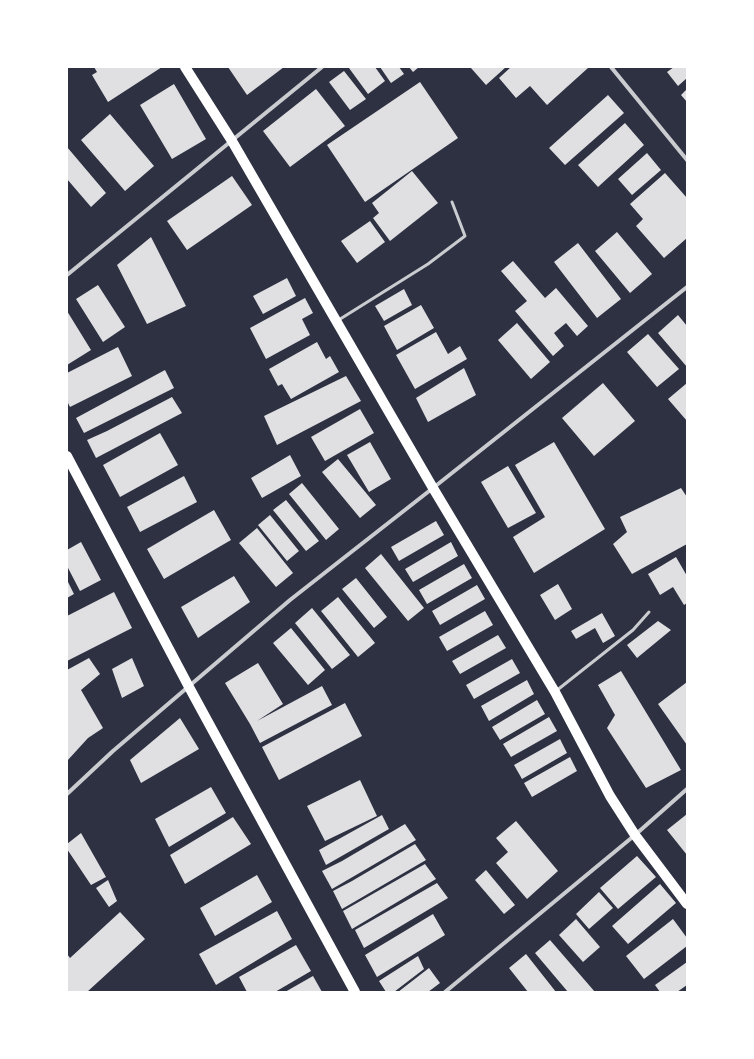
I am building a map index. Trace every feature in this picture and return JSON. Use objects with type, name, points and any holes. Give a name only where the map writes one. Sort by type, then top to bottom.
[{"type":"main road","points":[[185,67],[232,141],[433,488],[554,692],[610,796],[635,835],[687,904]]},
{"type":"main road","points":[[67,456],[354,992]]},
{"type":"street","points":[[67,275],[322,67]]},
{"type":"street","points":[[611,67],[687,160]]},
{"type":"street","points":[[67,794],[113,751],[290,600],[687,287]]},
{"type":"street","points":[[445,992],[635,835],[687,789]]},
{"type":"lane","points":[[336,322],[428,264],[465,236],[452,202]]},
{"type":"lane","points":[[554,692],[633,630],[649,612]]},
{"type":"building","points":[[94,67],[162,67],[108,102],[92,75],[97,72]]},
{"type":"building","points":[[228,67],[284,67],[247,95]]},
{"type":"building","points":[[375,67],[385,81],[368,94],[349,68]]},
{"type":"building","points":[[380,67],[399,67],[404,74],[391,83]]},
{"type":"building","points":[[409,67],[419,67],[413,72]]},
{"type":"building","points":[[506,67],[486,85],[471,68]]},
{"type":"building","points":[[511,67],[588,68],[547,105],[530,86],[516,98],[499,78]]},
{"type":"building","points":[[674,67],[687,67],[687,78],[678,86],[667,72]]},
{"type":"building","points":[[344,71],[366,99],[350,110],[329,82]]},
{"type":"building","points":[[420,82],[458,138],[365,202],[327,145]]},
{"type":"building","points":[[174,84],[206,139],[172,159],[140,105]]},
{"type":"building","points":[[316,89],[345,126],[290,167],[263,131]]},
{"type":"building","points":[[687,89],[687,102],[681,95]]},
{"type":"building","points":[[608,95],[624,113],[565,165],[549,148]]},
{"type":"building","points":[[110,114],[154,166],[125,191],[81,140]]},
{"type":"building","points":[[625,123],[644,145],[598,187],[578,165]]},
{"type":"building","points":[[67,147],[106,193],[91,207],[67,179]]},
{"type":"building","points":[[647,153],[661,170],[632,195],[618,179]]},
{"type":"building","points":[[412,171],[438,203],[390,241],[373,218],[379,213],[372,203]]},
{"type":"building","points":[[665,173],[687,198],[687,238],[664,258],[636,226],[643,219],[630,204]]},
{"type":"building","points":[[232,176],[252,205],[187,250],[167,221]]},
{"type":"building","points":[[370,221],[385,242],[357,263],[341,241]]},
{"type":"building","points":[[617,232],[652,274],[630,293],[595,251]]},
{"type":"building","points":[[151,237],[186,306],[147,324],[117,265]]},
{"type":"building","points":[[578,243],[621,299],[597,318],[554,262]]},
{"type":"building","points":[[513,261],[545,298],[556,288],[588,326],[577,336],[566,323],[554,333],[564,346],[553,356],[515,311],[527,301],[501,271]]},
{"type":"building","points":[[287,278],[296,296],[263,314],[253,296]]},
{"type":"building","points":[[98,285],[125,327],[103,342],[76,299]]},
{"type":"building","points":[[404,289],[412,305],[384,321],[375,306]]},
{"type":"building","points":[[305,298],[313,313],[302,319],[310,335],[266,359],[250,328]]},
{"type":"building","points":[[421,305],[434,328],[397,350],[384,326]]},
{"type":"building","points":[[67,311],[91,350],[67,365]]},
{"type":"building","points":[[678,315],[687,326],[687,367],[658,333]]},
{"type":"building","points":[[517,323],[550,362],[531,379],[498,340]]},
{"type":"building","points":[[436,332],[448,354],[460,346],[467,359],[415,389],[396,355]]},
{"type":"building","points":[[648,334],[679,369],[657,387],[627,352]]},
{"type":"building","points":[[317,342],[326,359],[330,356],[339,372],[291,399],[282,384],[278,386],[269,369]]},
{"type":"building","points":[[118,347],[132,376],[70,407],[67,401],[67,373]]},
{"type":"building","points":[[464,368],[476,395],[428,422],[416,398]]},
{"type":"building","points":[[165,370],[174,388],[84,433],[76,418]]},
{"type":"building","points":[[346,376],[361,401],[277,445],[264,416]]},
{"type":"building","points":[[603,383],[635,421],[594,456],[562,418]]},
{"type":"building","points":[[687,383],[687,421],[668,399]]},
{"type":"building","points":[[172,397],[182,413],[96,458],[87,440]]},
{"type":"building","points":[[360,409],[374,433],[325,461],[311,437]]},
{"type":"building","points":[[160,433],[178,465],[120,497],[103,465]]},
{"type":"building","points":[[370,442],[391,479],[369,492],[347,455]]},
{"type":"building","points":[[554,442],[605,529],[534,573],[513,537],[545,517],[515,465]]},
{"type":"building","points":[[290,455],[301,476],[262,498],[251,478]]},
{"type":"building","points":[[338,459],[376,505],[360,518],[322,472]]},
{"type":"building","points":[[508,466],[536,513],[508,528],[481,482]]},
{"type":"building","points":[[184,476],[197,502],[140,532],[127,507]]},
{"type":"building","points":[[302,483],[339,529],[326,540],[289,494]]},
{"type":"building","points":[[681,488],[687,497],[687,544],[632,574],[613,544],[627,532],[620,517]]},
{"type":"building","points":[[286,500],[319,541],[306,551],[273,510]]},
{"type":"building","points":[[214,510],[231,540],[164,579],[147,549]]},
{"type":"building","points":[[270,515],[299,551],[287,561],[258,525]]},
{"type":"building","points":[[436,521],[444,535],[399,561],[391,547]]},
{"type":"building","points":[[257,528],[293,573],[276,587],[239,543]]},
{"type":"building","points":[[81,542],[101,580],[80,591],[67,566],[67,550]]},
{"type":"building","points":[[451,542],[458,556],[413,582],[405,569]]},
{"type":"building","points":[[381,554],[424,608],[408,621],[365,568]]},
{"type":"building","points":[[676,557],[687,576],[687,603],[684,605],[673,587],[660,595],[648,574]]},
{"type":"building","points":[[464,564],[472,578],[427,604],[419,590]]},
{"type":"building","points":[[234,576],[250,602],[198,638],[181,607]]},
{"type":"building","points":[[356,578],[387,617],[374,628],[342,589]]},
{"type":"building","points":[[67,580],[74,594],[67,598]]},
{"type":"building","points":[[558,584],[572,609],[555,620],[540,595]]},
{"type":"building","points":[[477,585],[485,599],[440,625],[432,611]]},
{"type":"building","points":[[114,592],[132,628],[67,661],[67,616]]},
{"type":"building","points":[[338,597],[375,643],[358,657],[321,611]]},
{"type":"building","points":[[312,608],[350,655],[332,669],[295,623]]},
{"type":"building","points":[[485,611],[493,625],[447,651],[439,637]]},
{"type":"building","points":[[602,613],[615,636],[603,643],[595,628],[576,639],[571,631]]},
{"type":"building","points":[[658,621],[671,630],[637,658],[627,645]]},
{"type":"building","points":[[291,628],[325,670],[308,685],[273,643]]},
{"type":"building","points":[[498,635],[506,648],[460,674],[452,661]]},
{"type":"building","points":[[89,658],[100,674],[81,690],[103,728],[88,738],[67,761],[67,670]]},
{"type":"building","points":[[132,658],[144,686],[122,698],[112,669]]},
{"type":"building","points":[[512,659],[520,673],[474,699],[466,685]]},
{"type":"building","points":[[258,663],[283,704],[257,721],[322,686],[332,705],[260,743],[225,683]]},
{"type":"building","points":[[621,671],[681,770],[646,788],[607,728],[615,715],[598,685]]},
{"type":"building","points":[[527,680],[534,694],[489,721],[481,706]]},
{"type":"building","points":[[687,682],[687,745],[658,704]]},
{"type":"building","points":[[537,700],[545,714],[500,740],[492,727]]},
{"type":"building","points":[[345,703],[362,736],[279,780],[262,747]]},
{"type":"building","points":[[549,717],[557,731],[511,757],[503,744]]},
{"type":"building","points":[[180,718],[199,749],[141,783],[130,760]]},
{"type":"building","points":[[560,739],[567,753],[522,779],[514,765]]},
{"type":"building","points":[[570,757],[577,771],[532,797],[524,783]]},
{"type":"building","points":[[360,780],[377,816],[325,841],[307,806]]},
{"type":"building","points":[[211,787],[226,813],[169,847],[155,819]]},
{"type":"building","points":[[687,814],[687,855],[667,830]]},
{"type":"building","points":[[382,815],[389,829],[326,865],[319,850]]},
{"type":"building","points":[[233,817],[251,844],[185,884],[170,855]]},
{"type":"building","points":[[516,821],[558,871],[527,899],[496,863],[508,852],[496,838]]},
{"type":"building","points":[[405,824],[416,840],[332,889],[322,871]]},
{"type":"building","points":[[81,833],[106,877],[91,885],[67,849],[67,844]]},
{"type":"building","points":[[415,844],[426,860],[342,909],[333,891]]},
{"type":"building","points":[[637,856],[656,877],[618,909],[600,888]]},
{"type":"building","points":[[425,864],[436,879],[352,929],[343,911]]},
{"type":"building","points":[[486,870],[515,905],[504,914],[475,880]]},
{"type":"building","points":[[257,875],[272,902],[215,936],[200,908]]},
{"type":"building","points":[[108,880],[117,901],[109,907],[96,888]]},
{"type":"building","points":[[437,883],[448,898],[364,948],[355,930]]},
{"type":"building","points":[[660,884],[676,903],[628,944],[612,926]]},
{"type":"building","points":[[599,892],[613,908],[589,929],[576,914]]},
{"type":"building","points":[[277,911],[292,939],[216,985],[199,954]]},
{"type":"building","points":[[120,912],[145,939],[87,992],[67,992],[67,954],[70,958]]},
{"type":"building","points":[[433,914],[445,935],[377,977],[365,955]]},
{"type":"building","points":[[576,919],[600,947],[583,962],[559,935]]},
{"type":"building","points":[[673,919],[687,938],[687,946],[644,979],[626,956]]},
{"type":"building","points":[[550,940],[595,992],[568,992],[535,953]]},
{"type":"building","points":[[296,945],[311,971],[275,992],[247,992],[239,977]]},
{"type":"building","points":[[526,954],[556,992],[528,992],[509,968]]},
{"type":"building","points":[[418,956],[424,969],[394,992],[386,992],[379,981]]},
{"type":"building","points":[[687,962],[687,985],[677,992],[660,992],[655,985]]},
{"type":"building","points":[[429,968],[440,983],[428,992],[398,992]]},
{"type":"building","points":[[313,976],[322,992],[285,992]]}]
